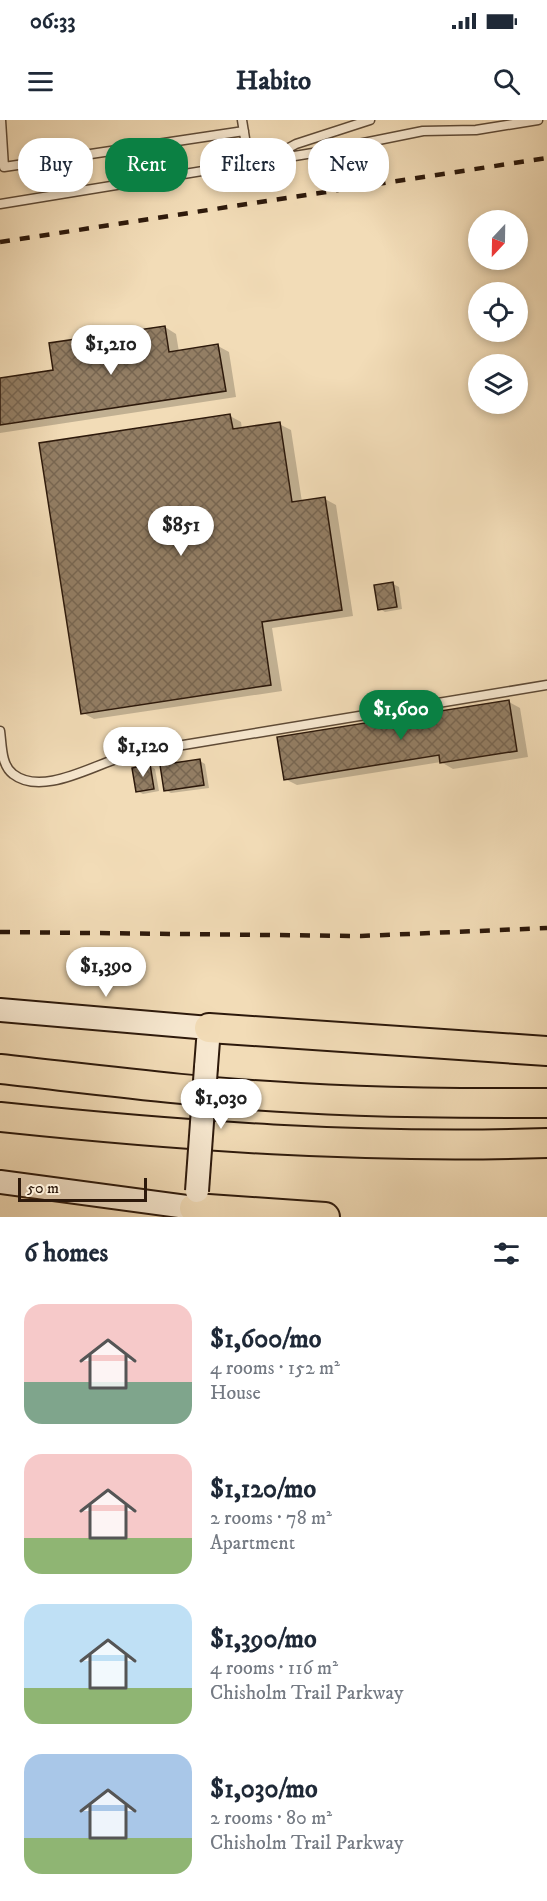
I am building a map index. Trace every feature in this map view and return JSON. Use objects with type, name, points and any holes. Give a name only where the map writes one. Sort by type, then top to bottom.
[{"type":"highway","points":[[209,1028],[547,1051]]},
{"type":"highway","points":[[0,1069],[152,1086],[300,1098],[448,1103],[547,1103]]},
{"type":"highway","points":[[0,1116],[178,1135],[340,1143],[493,1145],[547,1143]]},
{"type":"highway","points":[[0,1124],[68,1124]]},
{"type":"highway","points":[[195,1205],[325,1217]]},
{"type":"main road","points":[[0,1010],[209,1028],[195,1205],[0,1182]]},
{"type":"lane","points":[[1,120],[4,167],[244,131]]},
{"type":"lane","points":[[242,120],[245,138]]},
{"type":"lane","points":[[296,144],[370,120]]},
{"type":"lane","points":[[296,155],[423,131],[476,130],[538,120]]},
{"type":"lane","points":[[0,204],[200,172]]},
{"type":"lane","points":[[0,731],[2,765],[25,781],[34,783],[53,781],[120,757],[159,749],[547,685]]},
{"type":"building","points":[[165,326],[169,352],[218,344],[226,391],[0,425],[0,378],[53,370],[49,343]]},
{"type":"building","points":[[230,414],[233,429],[280,422],[292,502],[325,497],[342,610],[262,622],[271,685],[81,714],[39,443]]},
{"type":"building","points":[[393,582],[397,607],[378,610],[374,585]]},
{"type":"building","points":[[509,700],[517,751],[440,763],[439,755],[284,780],[277,737]]},
{"type":"building","points":[[200,759],[204,785],[164,791],[160,765]]},
{"type":"building","points":[[150,764],[154,789],[136,792],[132,768]]},
{"type":"railway","points":[[0,242],[547,158]]},
{"type":"railway","points":[[0,932],[361,936],[547,928]]}]
